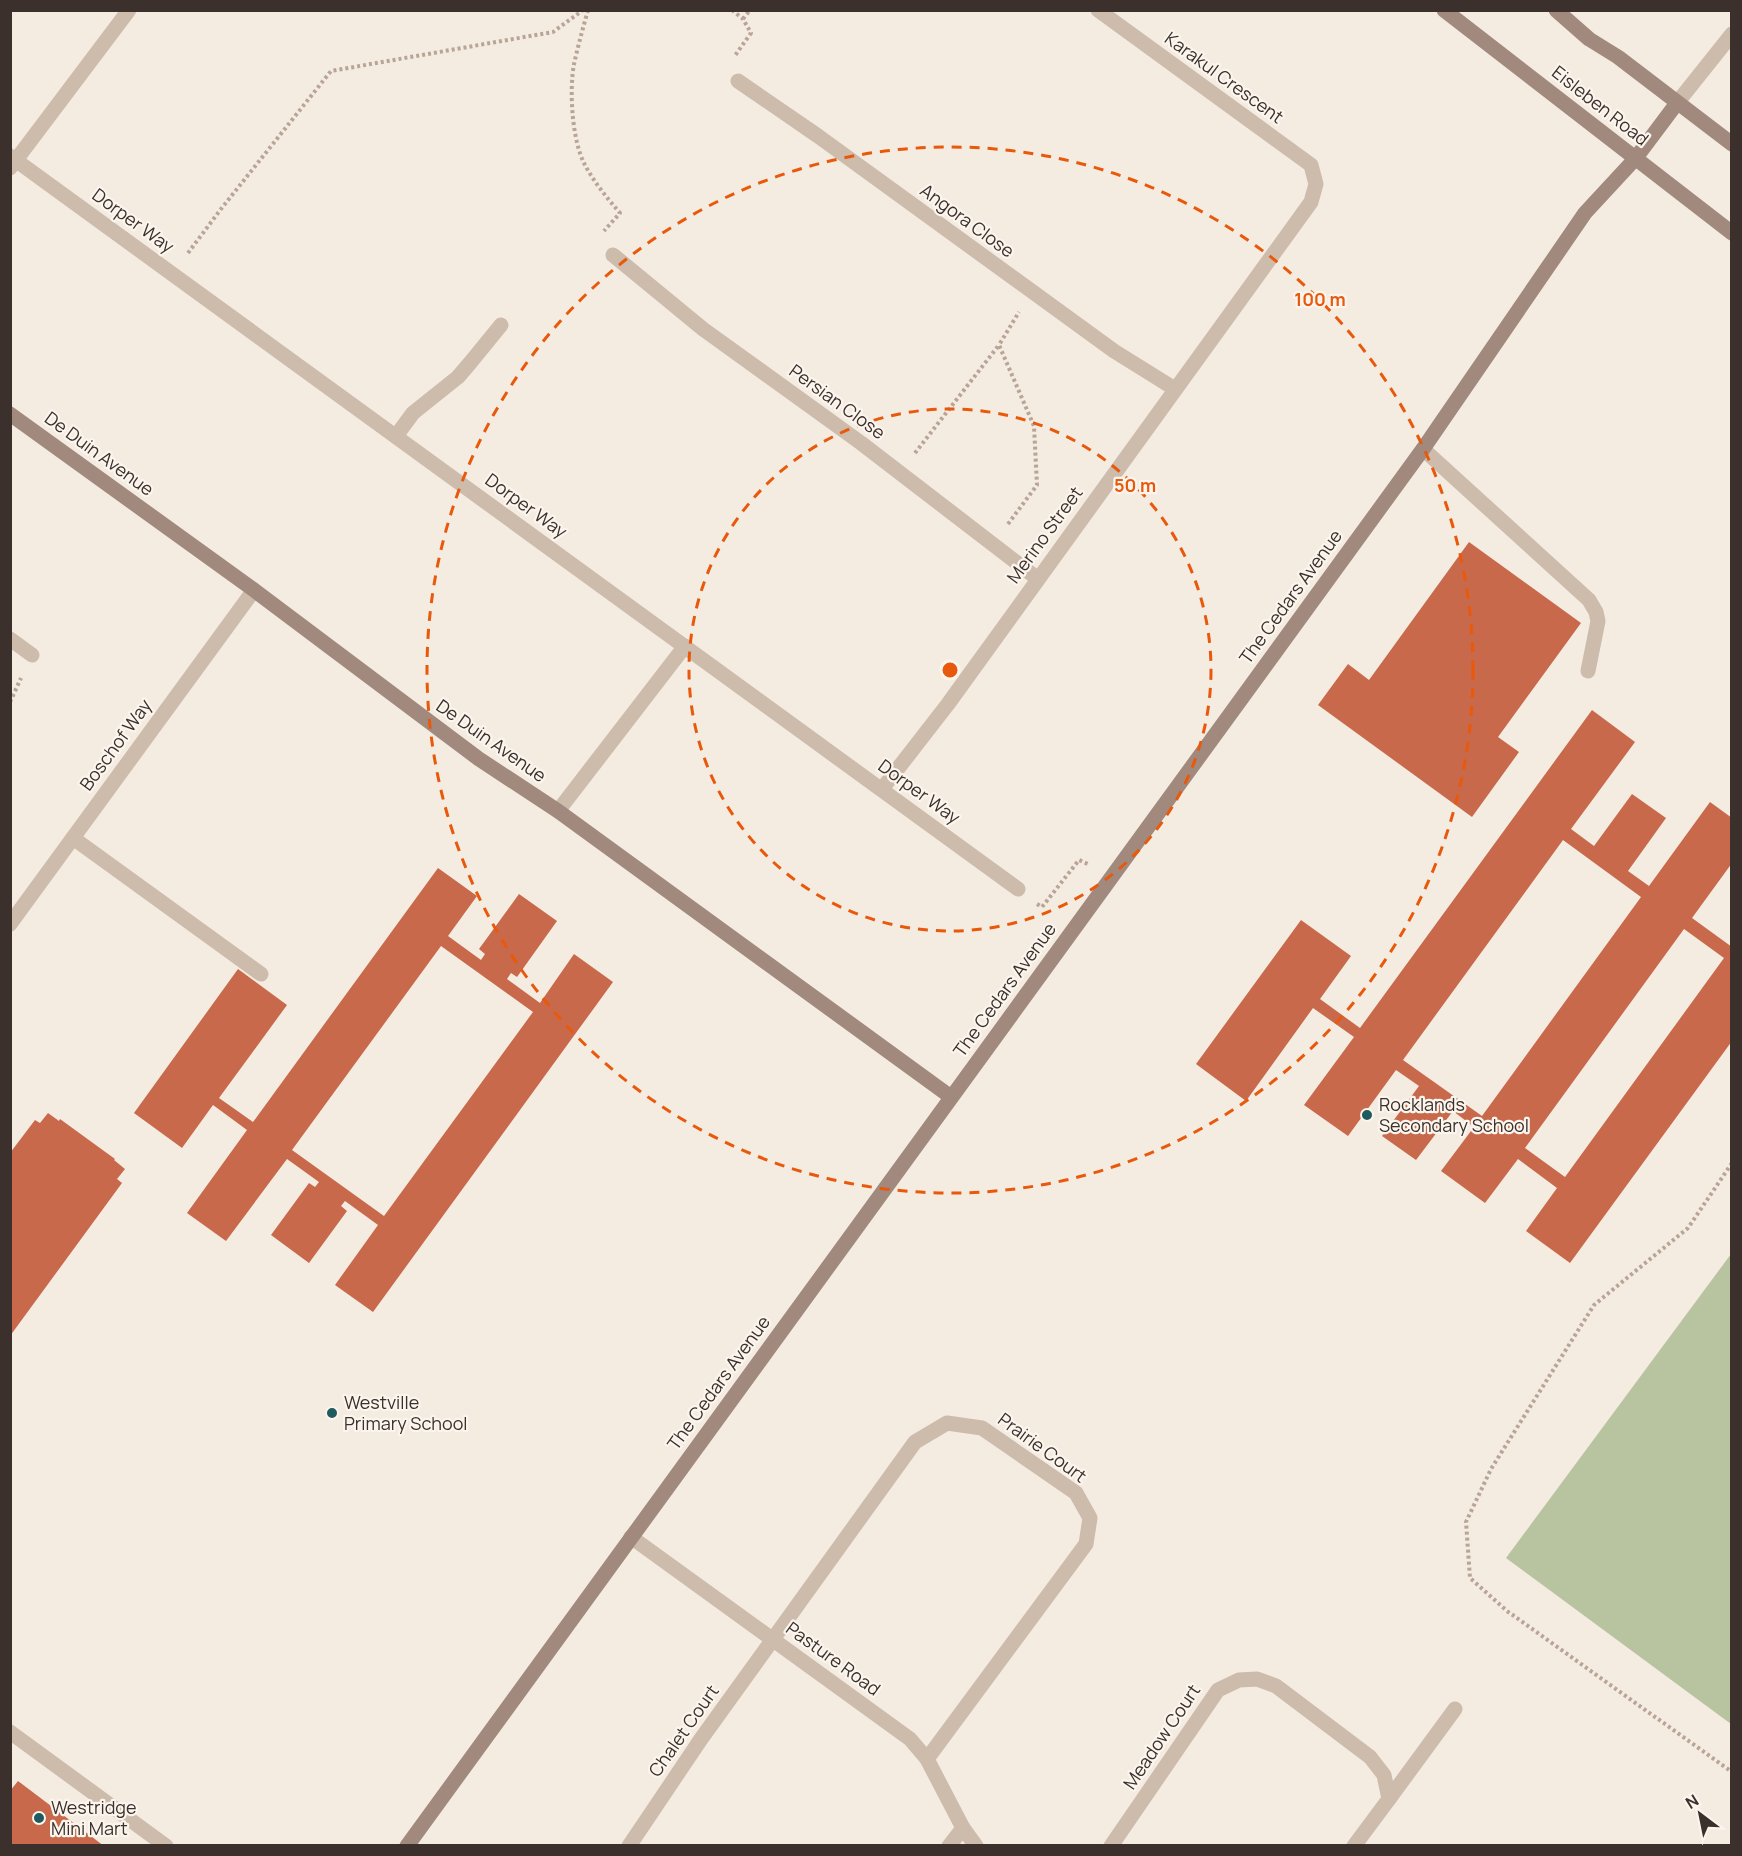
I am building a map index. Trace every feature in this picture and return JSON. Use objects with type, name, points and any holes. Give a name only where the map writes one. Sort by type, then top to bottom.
[{"type":"street","points":[[12,162],[129,10]]},
{"type":"street","name":"Karakul Crescent","points":[[1098,10],[1311,165],[1316,184]]},
{"type":"street","name":"Eisleben Road","points":[[1444,10],[1731,233]]},
{"type":"street","points":[[1556,10],[1589,39],[1618,57],[1731,144]]},
{"type":"street","points":[[1677,103],[1731,34]]},
{"type":"street","name":"Angora Close","points":[[738,81],[818,136],[1114,351],[1175,389]]},
{"type":"street","name":"The Cedars Avenue","points":[[407,1845],[1423,449],[1585,213],[1635,159],[1677,103]]},
{"type":"street","name":"Dorper Way","points":[[12,162],[171,273],[1017,889]]},
{"type":"street","name":"Merino Street","points":[[882,789],[948,704],[1311,202],[1316,184]]},
{"type":"street","name":"Persian Close","points":[[613,255],[704,328],[901,473],[1038,579]]},
{"type":"street","points":[[396,436],[413,413],[464,370],[501,325]]},
{"type":"street","name":"De Duin Avenue","points":[[10,414],[254,590],[479,759],[558,811],[951,1097]]},
{"type":"street","points":[[1423,449],[1589,600],[1598,621],[1588,671]]},
{"type":"street","name":"Boschof Way","points":[[10,924],[254,590]]},
{"type":"street","points":[[10,639],[32,654]]},
{"type":"street","points":[[558,811],[685,646]]},
{"type":"street","points":[[73,838],[261,974]]},
{"type":"street","name":"Prairie Court","points":[[773,1640],[915,1442],[947,1423],[982,1428],[1076,1493],[1090,1518],[1086,1544],[927,1759]]},
{"type":"street","name":"Pasture Road","points":[[631,1537],[910,1739],[927,1759],[963,1828],[976,1845]]},
{"type":"street","name":"Chalet Court","points":[[629,1845],[701,1739],[773,1640]]},
{"type":"street","name":"Meadow Court","points":[[1112,1845],[1218,1690],[1239,1680],[1257,1679],[1276,1686],[1370,1757],[1384,1775],[1389,1799]]},
{"type":"street","points":[[1354,1845],[1455,1709]]},
{"type":"street","points":[[10,1731],[166,1845]]},
{"type":"street","points":[[949,1845],[963,1828]]},
{"type":"path","points":[[171,273],[331,71],[553,32],[583,10]]},
{"type":"path","points":[[588,10],[574,66],[575,139],[584,163],[601,190],[620,213],[596,240],[613,255]]},
{"type":"path","points":[[732,10],[743,19],[751,33],[724,71],[738,81]]},
{"type":"path","points":[[743,19],[750,10]]},
{"type":"path","points":[[901,473],[999,345],[1032,292]]},
{"type":"path","points":[[994,544],[1037,485],[1034,426],[999,345]]},
{"type":"path","points":[[1017,889],[1042,908],[1079,860],[1090,865]]},
{"type":"path","points":[[1731,1163],[1688,1228],[1594,1305],[1491,1469],[1466,1522],[1470,1578],[1508,1611],[1731,1772]]},
{"type":"green space","points":[[1731,1254],[1731,1724],[1506,1558]]},
{"type":"building","points":[[1469,542],[1581,623],[1498,737],[1519,752],[1472,817],[1318,705],[1348,664],[1369,680]]},
{"type":"building","points":[[1592,710],[1635,742],[1571,829],[1594,846],[1632,794],[1666,818],[1628,871],[1649,886],[1710,802],[1732,818],[1732,863],[1692,918],[1732,947],[1732,1041],[1570,1263],[1526,1231],[1557,1188],[1518,1159],[1485,1203],[1441,1171],[1474,1127],[1453,1111],[1416,1160],[1382,1136],[1419,1086],[1396,1070],[1348,1136],[1304,1105],[1354,1037],[1313,1008],[1246,1101],[1196,1064],[1301,920],[1351,956],[1320,999],[1360,1028]],"holes":[[[1563,840],[1641,897],[1482,1116],[1403,1060]],[[1684,929],[1724,958],[1565,1177],[1525,1148]]]},
{"type":"building","points":[[438,868],[477,896],[448,936],[481,960],[485,954],[479,949],[519,894],[557,921],[517,977],[511,973],[507,979],[540,1003],[574,954],[613,982],[373,1312],[335,1285],[378,1225],[345,1201],[341,1206],[347,1211],[309,1263],[271,1235],[309,1183],[315,1187],[319,1182],[287,1159],[226,1241],[187,1213],[247,1130],[213,1105],[182,1148],[134,1113],[238,969],[287,1005],[219,1098],[253,1122]],"holes":[[[441,946],[533,1012],[384,1216],[292,1150]]]},
{"type":"building","points":[[48,1113],[59,1121],[60,1119],[115,1159],[125,1169],[117,1179],[122,1183],[10,1336],[10,1153],[35,1120],[40,1123]]},
{"type":"building","name":"Westridge Mini Mart","points":[[18,1781],[104,1846],[10,1846],[10,1791]]},
{"type":"place","name":"Rocklands Secondary School","points":[[1367,1115]]},
{"type":"place","name":"Westville Primary School","points":[[332,1413]]},
{"type":"place","name":"Westridge Mini Mart","points":[[39,1818]]}]
